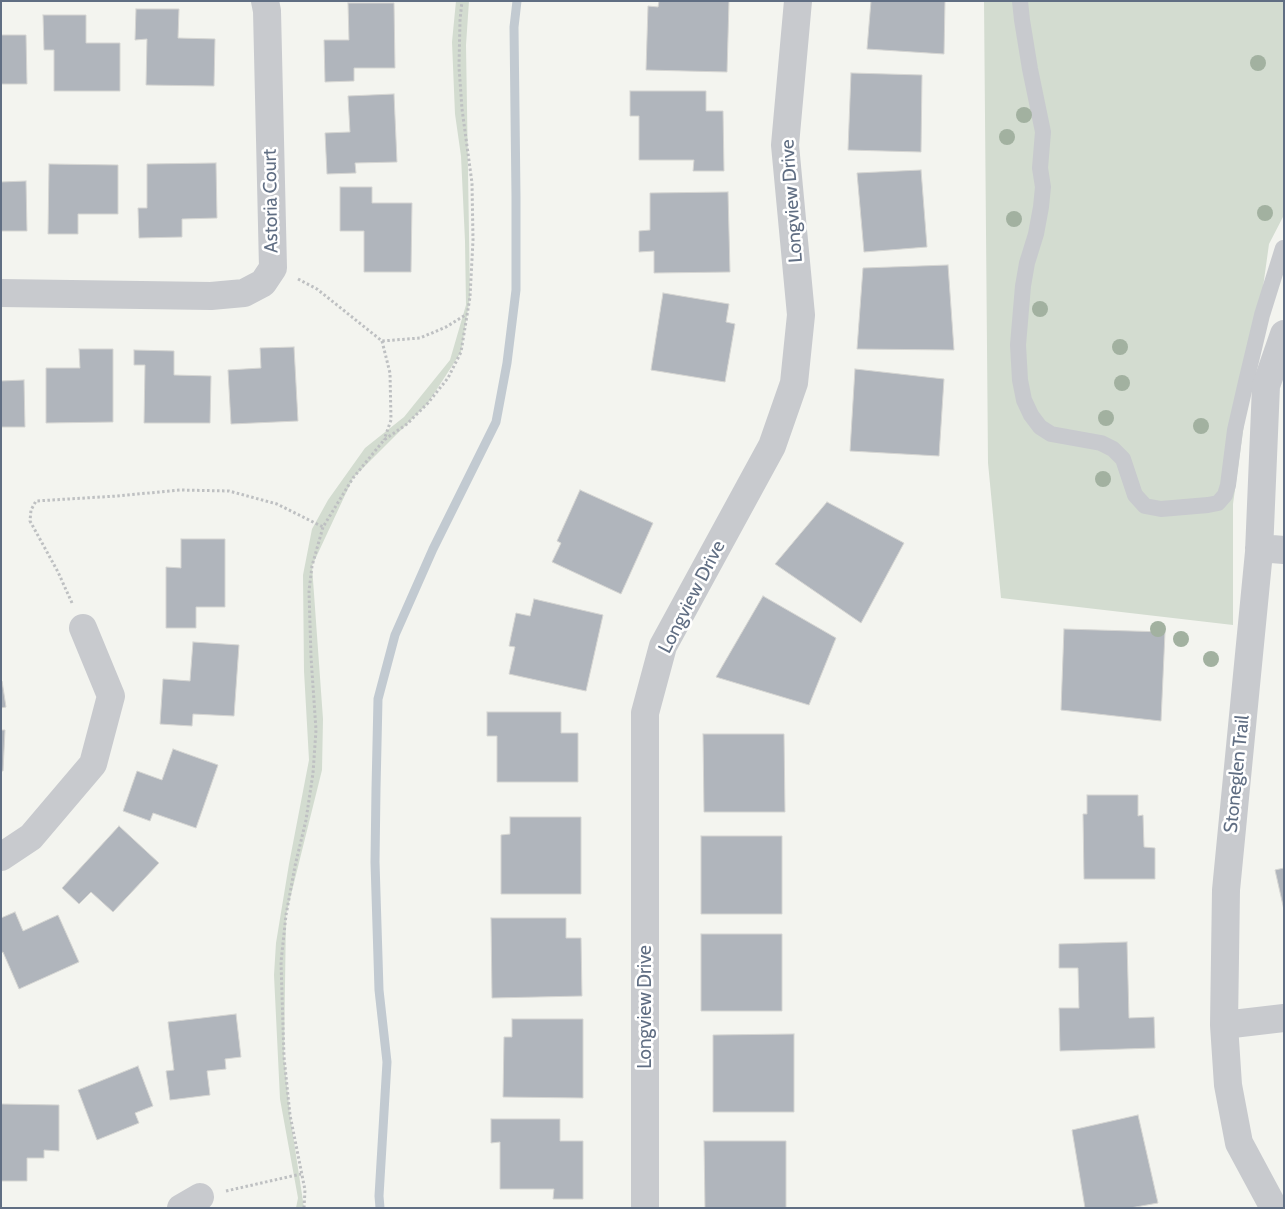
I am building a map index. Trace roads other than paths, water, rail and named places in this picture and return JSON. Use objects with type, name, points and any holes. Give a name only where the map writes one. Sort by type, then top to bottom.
[{"type":"street","name":"Astoria Court","points":[[1,293],[211,296],[244,293],[263,283],[273,268],[267,11],[265,1]]},
{"type":"street","name":"Longview Drive","points":[[645,1208],[645,713],[663,646],[772,446],[794,383],[801,315],[785,145],[798,1]]},
{"type":"street","name":"Stoneglen Trail","points":[[1274,1208],[1239,1143],[1228,1085],[1224,1025],[1226,890],[1271,549],[1266,386],[1284,334]]},
{"type":"street","points":[[1,857],[31,837],[92,764],[111,696],[83,628]]},
{"type":"street","points":[[1224,1025],[1284,1018]]},
{"type":"lane","points":[[1020,1],[1028,59],[1043,132],[1040,168],[1043,187],[1036,234],[1027,263],[1023,286],[1018,344],[1019,371],[1024,400],[1031,415],[1040,426],[1051,434],[1100,443],[1113,449],[1123,459],[1135,495],[1145,506],[1161,509],[1218,503],[1226,495],[1235,430],[1246,382],[1262,315],[1284,249]]},
{"type":"waterway","points":[[380,1208],[379,1196],[387,1062],[379,990],[375,862],[378,699],[395,635],[433,549],[496,422],[507,363],[516,290],[514,27],[517,1]]}]
